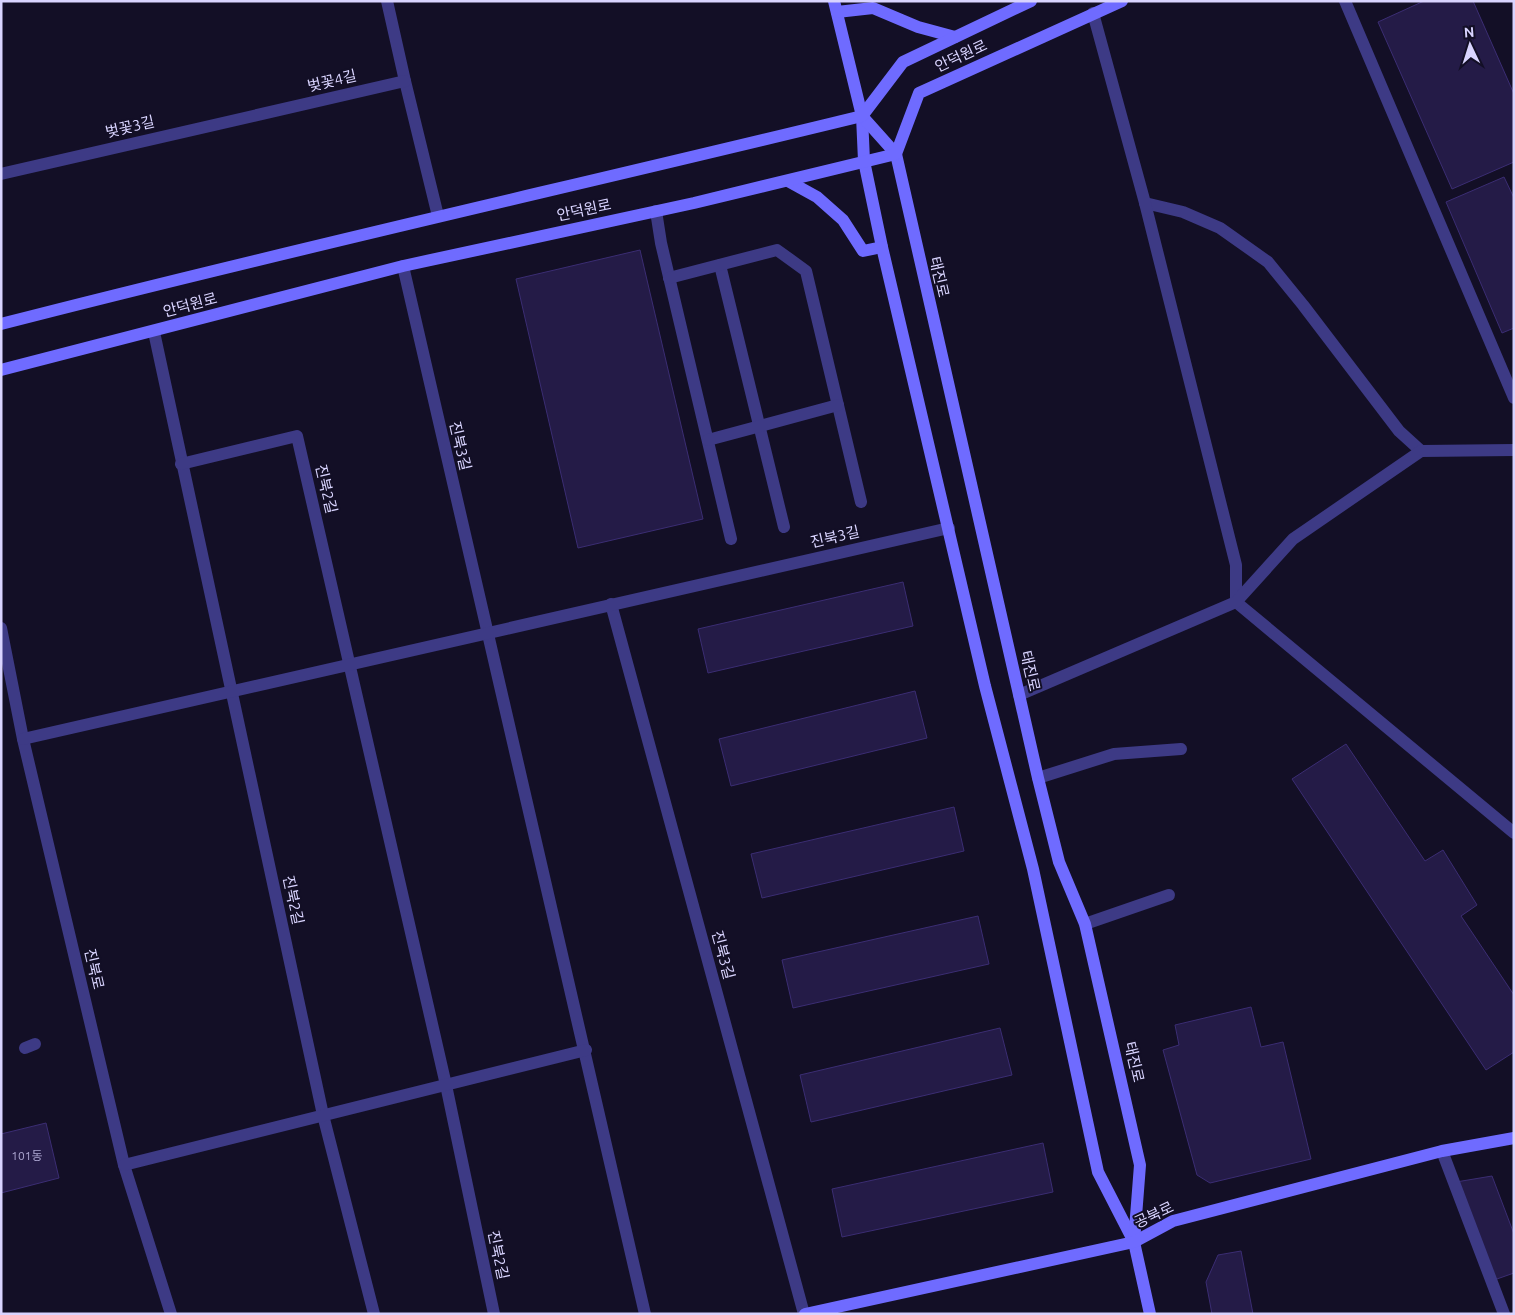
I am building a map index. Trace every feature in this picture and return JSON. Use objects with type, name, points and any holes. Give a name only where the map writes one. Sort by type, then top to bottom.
[{"type":"street","points":[[387,1],[438,216]]},
{"type":"street","name":"안덕원로","points":[[1,324],[438,216],[862,116],[903,62],[1031,1]]},
{"type":"street","name":"안덕원로","points":[[1,370],[154,332],[403,266],[656,211],[896,154],[919,93],[1122,1]]},
{"type":"street","points":[[1345,1],[1514,398]]},
{"type":"street","points":[[836,7],[873,8],[918,27],[955,37]]},
{"type":"street","name":"태진로","points":[[836,7],[862,116],[864,162],[882,247],[985,686],[1033,870],[1098,1172],[1134,1242],[1150,1314]]},
{"type":"street","points":[[1094,13],[1145,203],[1236,564],[1236,602]]},
{"type":"street","name":"벚꽃4길","points":[[267,112],[405,81]]},
{"type":"street","name":"벚꽃3길","points":[[1,174],[267,112]]},
{"type":"street","name":"태진로","points":[[862,116],[896,154],[1038,778],[1059,862],[1086,924],[1140,1165],[1134,1242]]},
{"type":"street","points":[[788,181],[817,197],[843,220],[863,251],[882,247]]},
{"type":"street","points":[[1145,203],[1183,212],[1220,228],[1268,262],[1399,431],[1421,451]]},
{"type":"street","points":[[656,211],[731,539]]},
{"type":"street","points":[[670,278],[777,250],[806,271],[861,502]]},
{"type":"street","points":[[720,265],[784,528]]},
{"type":"street","name":"진북3길","points":[[403,266],[486,633],[586,1050],[645,1314]]},
{"type":"street","name":"진북2길","points":[[154,332],[181,464],[324,1115],[374,1314]]},
{"type":"street","points":[[708,440],[838,405]]},
{"type":"street","name":"진북2길","points":[[181,464],[297,436],[446,1084],[494,1314]]},
{"type":"street","points":[[1019,695],[1236,602],[1294,539],[1421,451],[1514,450]]},
{"type":"street","name":"진북3길","points":[[486,633],[949,528]]},
{"type":"street","points":[[1236,602],[1514,832]]},
{"type":"street","name":"진북3길","points":[[612,604],[804,1314]]},
{"type":"street","name":"진북로","points":[[1,628],[23,739],[124,1165],[171,1314]]},
{"type":"street","points":[[23,739],[486,633]]},
{"type":"street","points":[[1038,778],[1114,754],[1181,749]]},
{"type":"street","points":[[1086,924],[1169,895]]},
{"type":"street","points":[[124,1165],[586,1050]]},
{"type":"street","name":"공북로","points":[[804,1314],[1134,1242],[1173,1221],[1442,1151],[1514,1138]]},
{"type":"street","points":[[1442,1151],[1500,1313]]},
{"type":"building","points":[[1424,1],[1473,1],[1514,94],[1514,162],[1452,189],[1378,22]]},
{"type":"building","points":[[1504,177],[1514,198],[1514,328],[1502,333],[1446,202]]},
{"type":"building","points":[[640,250],[703,519],[578,548],[516,279]]},
{"type":"building","points":[[903,582],[913,626],[708,673],[698,629]]},
{"type":"building","points":[[915,691],[927,738],[731,786],[719,739]]},
{"type":"building","points":[[1346,744],[1425,861],[1443,850],[1477,905],[1461,916],[1514,995],[1514,1052],[1486,1070],[1292,779]]},
{"type":"building","points":[[954,807],[964,851],[762,898],[751,854]]},
{"type":"building","points":[[978,916],[989,964],[793,1008],[782,960]]},
{"type":"building","points":[[1251,1007],[1261,1047],[1283,1042],[1311,1159],[1210,1183],[1197,1175],[1163,1050],[1179,1045],[1175,1025]]},
{"type":"building","points":[[1000,1028],[1012,1075],[811,1122],[800,1075]]},
{"type":"building","points":[[46,1123],[59,1178],[1,1193],[1,1134]]},
{"type":"building","points":[[1043,1143],[1053,1192],[842,1237],[832,1189]]},
{"type":"building","points":[[1492,1176],[1514,1234],[1514,1273],[1494,1280],[1456,1182]]},
{"type":"building","points":[[1241,1251],[1253,1314],[1212,1314],[1206,1282],[1218,1255]]}]
